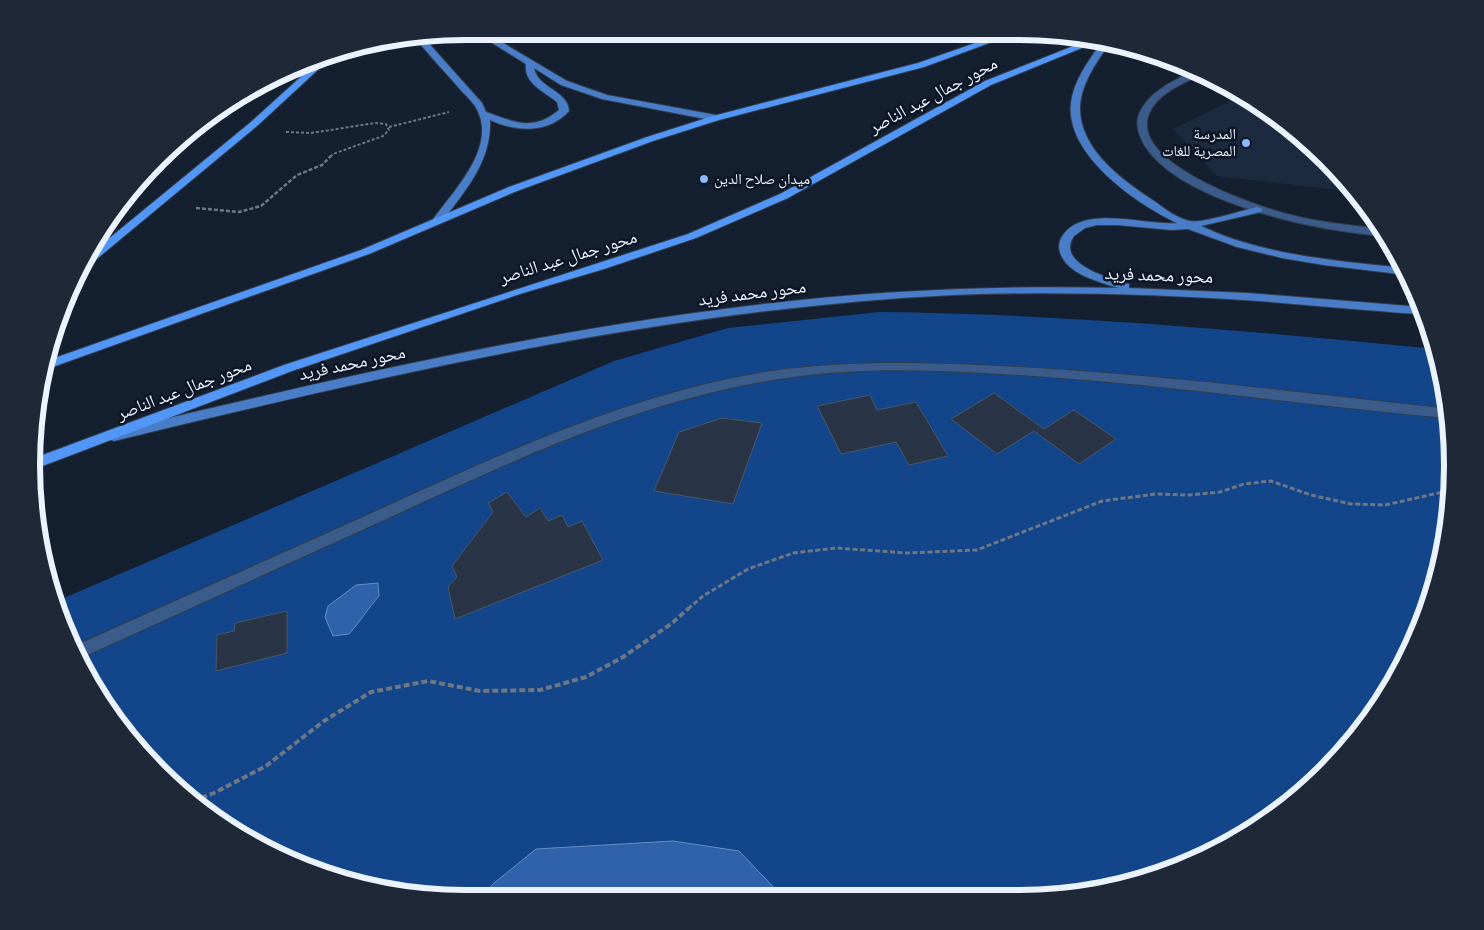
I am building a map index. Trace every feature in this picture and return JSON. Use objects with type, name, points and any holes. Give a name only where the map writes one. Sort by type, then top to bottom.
[{"type":"main road","points":[[492,40],[564,83],[605,97],[716,118]]},
{"type":"main road","name":"محور جمال عبد الناصر","points":[[52,364],[315,271],[512,189],[596,158],[716,118],[921,65],[990,40]]},
{"type":"main road","points":[[423,43],[479,105],[485,114],[487,134],[481,156],[465,184],[437,221]]},
{"type":"main road","name":"محور جمال عبد الناصر","points":[[40,461],[288,368],[692,236],[784,196],[988,83],[1083,45]]},
{"type":"main road","points":[[1102,48],[1087,71],[1077,93],[1075,113],[1078,131],[1092,153],[1115,180],[1144,202],[1227,241],[1282,255],[1334,264],[1397,271]]},
{"type":"main road","points":[[485,114],[506,124],[529,126],[551,121],[564,111],[562,100],[531,77],[530,63]]},
{"type":"main road","points":[[96,255],[254,124],[317,67]]},
{"type":"main road","points":[[1140,290],[1088,273],[1075,266],[1068,258],[1064,249],[1065,241],[1069,234],[1086,225],[1097,222],[1149,226],[1190,225],[1257,210]]},
{"type":"main road","name":"محور محمد فريد","points":[[96,440],[462,356],[573,336],[793,304],[954,292],[1140,290],[1415,311]]},
{"type":"street","points":[[1191,76],[1164,92],[1150,104],[1143,117],[1142,128],[1146,141],[1155,153],[1170,166],[1222,195],[1257,210],[1323,226],[1374,232]]},
{"type":"street","points":[[82,650],[530,447],[650,403],[703,389],[766,376],[885,367],[1016,370],[1121,378],[1440,413]]},
{"type":"path","points":[[254,124],[294,133],[332,131],[375,123],[381,123],[389,127],[479,105]]},
{"type":"path","points":[[158,204],[239,212],[250,210],[270,200],[297,176],[322,165],[333,154],[383,136],[388,133],[389,127]]},
{"type":"path","points":[[201,798],[266,766],[324,721],[371,692],[428,682],[480,692],[540,690],[586,677],[623,657],[671,624],[703,596],[726,582],[748,569],[793,553],[836,548],[907,553],[977,550],[1102,501],[1156,494],[1189,496],[1220,492],[1244,484],[1271,481],[1311,495],[1351,504],[1386,505],[1443,492]]},
{"type":"shaded area","name":"المدرسة المصرية للغات","points":[[1235,99],[1278,128],[1299,145],[1320,164],[1344,191],[1217,176],[1173,129]]},
{"type":"shaded area","points":[[879,312],[949,313],[1157,324],[1428,348],[1436,382],[1443,437],[1443,493],[1436,548],[1430,575],[1412,628],[1387,678],[1356,724],[1320,766],[1278,802],[1232,833],[1182,858],[1129,876],[1102,882],[1047,889],[465,890],[437,889],[382,882],[355,876],[302,858],[252,833],[206,802],[164,766],[145,745],[128,724],[97,678],[72,628],[62,599],[614,361],[728,328]]},
{"type":"shaded area","points":[[378,583],[379,596],[349,634],[333,636],[325,617],[328,606],[356,585]]},
{"type":"shaded area","points":[[673,841],[739,851],[776,890],[488,890],[536,849]]},
{"type":"building","points":[[994,393],[1044,429],[1074,410],[1116,439],[1079,464],[1034,431],[997,454],[951,419]]},
{"type":"building","points":[[870,395],[877,410],[916,402],[948,456],[909,465],[896,442],[841,454],[817,406]]},
{"type":"building","points":[[722,418],[762,423],[733,504],[654,491],[679,432]]},
{"type":"building","points":[[507,492],[526,517],[540,508],[548,521],[562,515],[568,527],[582,521],[603,560],[455,619],[448,587],[457,577],[452,566],[493,512],[488,503]]},
{"type":"building","points":[[287,611],[287,653],[216,671],[217,635],[234,631],[235,623]]},
{"type":"place","name":"المدرسة المصرية للغات","points":[[1246,143]]},
{"type":"place","name":"ميدان صلاح الدين","points":[[704,179]]}]
